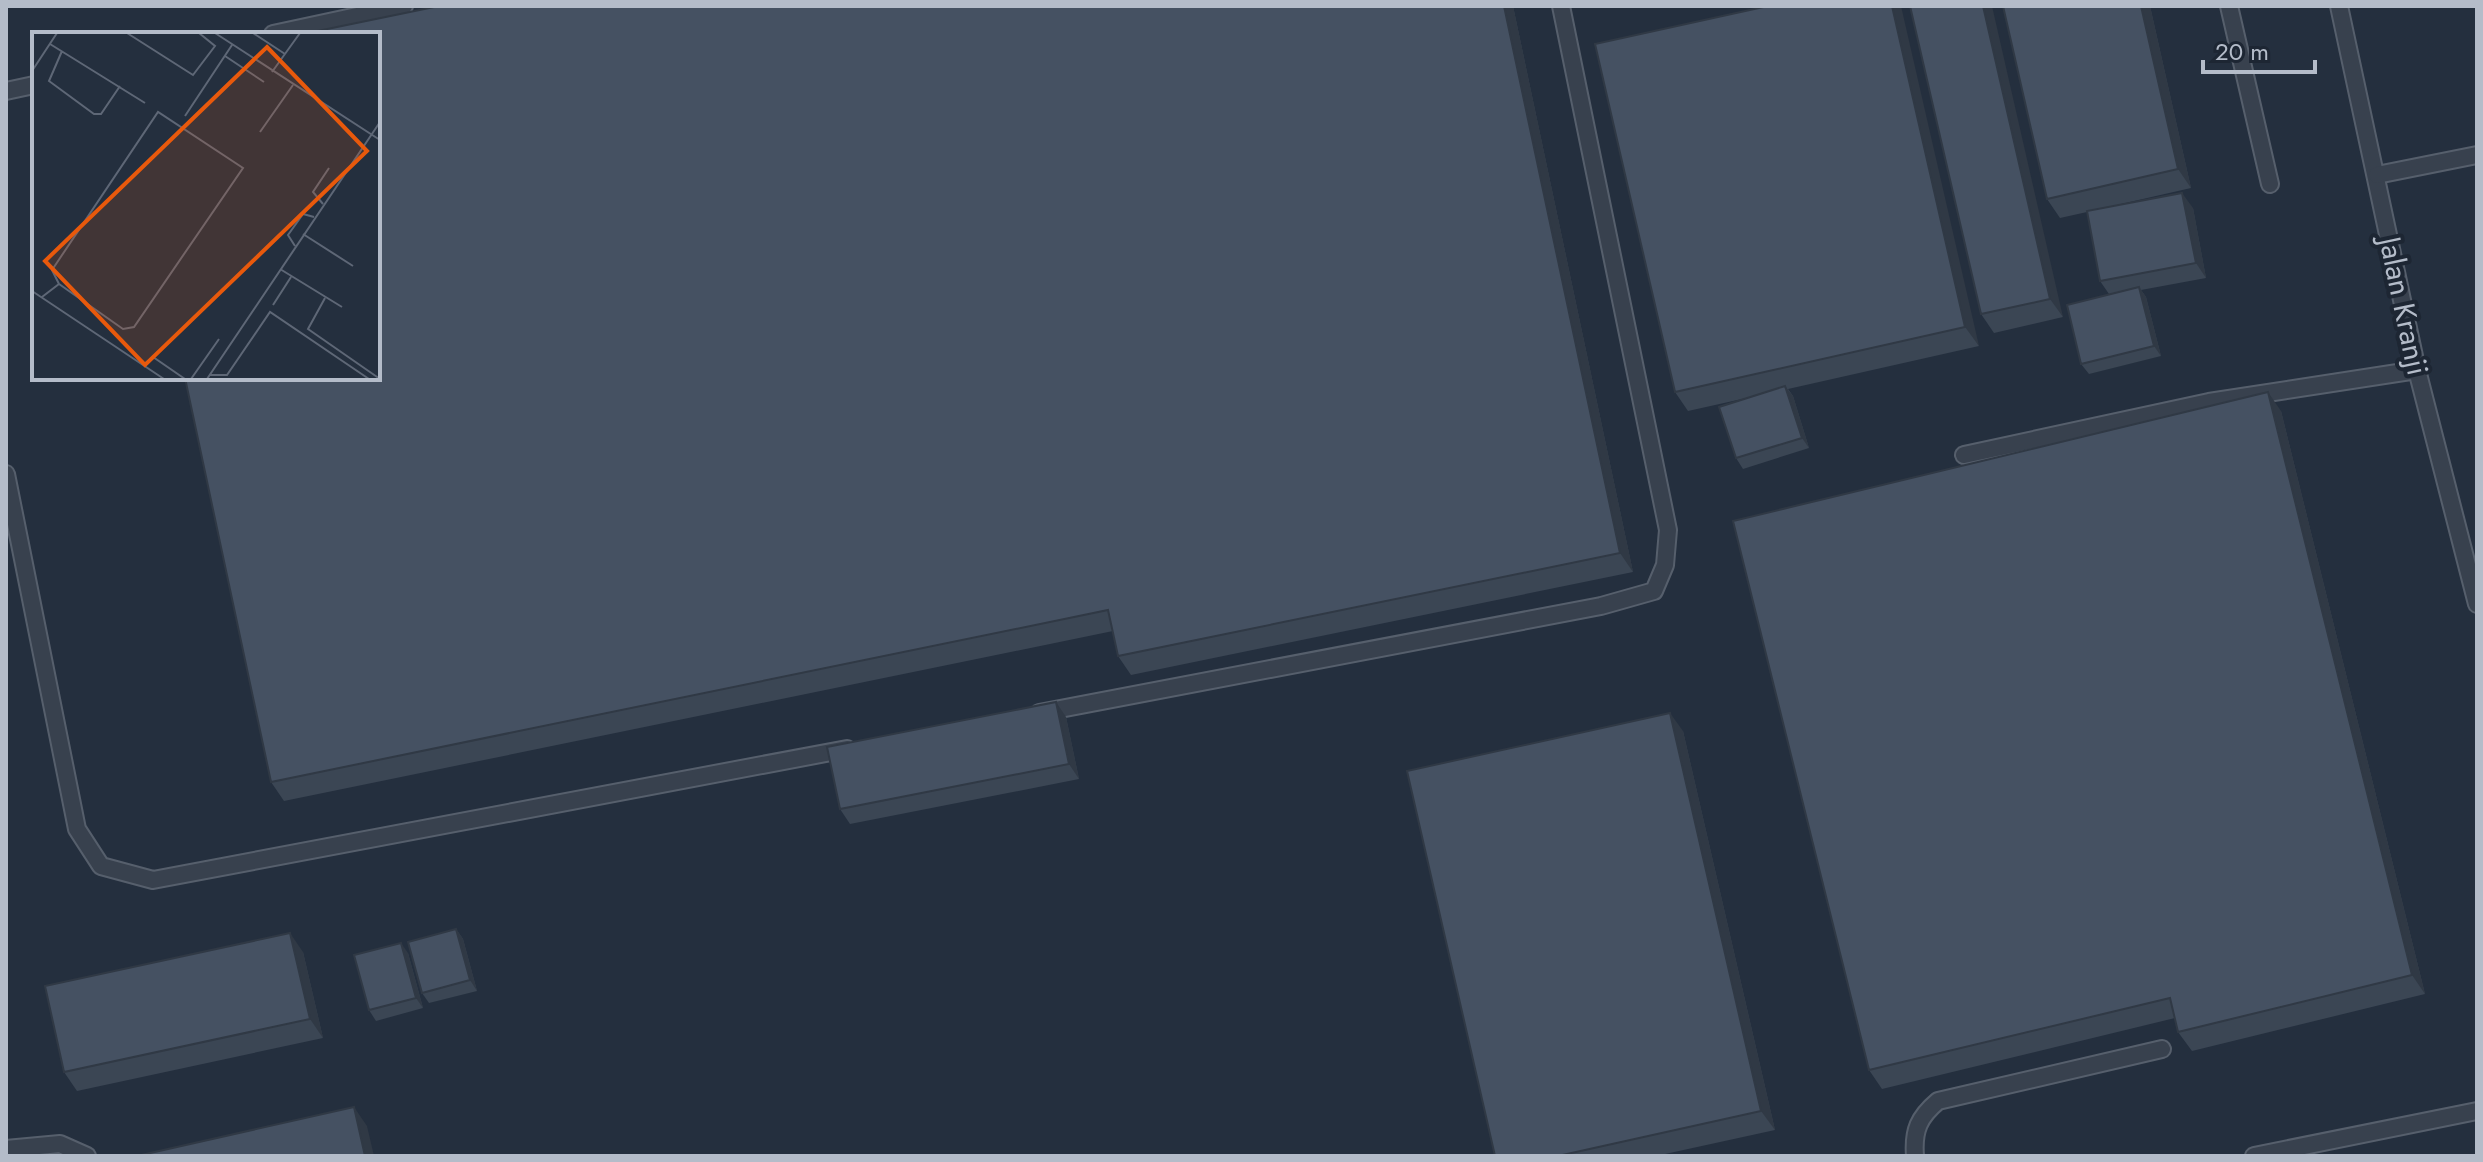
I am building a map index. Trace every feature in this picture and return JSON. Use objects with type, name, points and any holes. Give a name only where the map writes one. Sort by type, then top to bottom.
[{"type":"lane","points":[[282,32],[404,6]]},
{"type":"lane","points":[[1025,715],[1601,606],[1654,591],[1665,565],[1668,530],[1561,6]]},
{"type":"lane","points":[[2229,6],[2270,184]]},
{"type":"lane","name":"Jalan Kranji","points":[[2339,6],[2417,370],[2477,604]]},
{"type":"lane","points":[[6,91],[32,85]]},
{"type":"lane","points":[[2377,175],[2477,155]]},
{"type":"lane","points":[[1964,455],[2209,402],[2417,370]]},
{"type":"lane","points":[[6,474],[77,829],[101,866],[153,880],[869,745]]},
{"type":"lane","points":[[1915,1156],[1913,1139],[1920,1116],[1938,1101],[2162,1049]]},
{"type":"lane","points":[[2254,1156],[2477,1111]]},
{"type":"lane","points":[[6,1149],[60,1144],[87,1156]]},
{"type":"building","points":[[439,6],[1504,6],[1620,553],[1118,656],[1108,610],[271,782],[185,380],[380,380],[380,32],[313,32]]},
{"type":"building","points":[[1768,6],[1892,6],[1965,327],[1675,392],[1595,44]]},
{"type":"building","points":[[1910,6],[1983,6],[2050,299],[1981,314]]},
{"type":"building","points":[[2003,6],[2141,6],[2178,169],[2047,199]]},
{"type":"building","points":[[2182,193],[2196,263],[2100,281],[2087,211]]},
{"type":"building","points":[[2139,287],[2154,346],[2081,364],[2067,305]]},
{"type":"building","points":[[1785,386],[1802,438],[1736,458],[1719,407]]},
{"type":"building","points":[[2268,392],[2412,975],[2178,1032],[2170,998],[1869,1070],[1733,521]]},
{"type":"building","points":[[1056,702],[1069,764],[840,809],[827,747]]},
{"type":"building","points":[[1670,713],[1761,1111],[1558,1156],[1495,1156],[1407,771]]},
{"type":"building","points":[[456,929],[470,980],[422,993],[408,942]]},
{"type":"building","points":[[290,933],[310,1019],[64,1072],[45,986]]},
{"type":"building","points":[[401,943],[416,998],[369,1010],[354,955]]},
{"type":"building","points":[[354,1107],[365,1156],[137,1156]]}]
